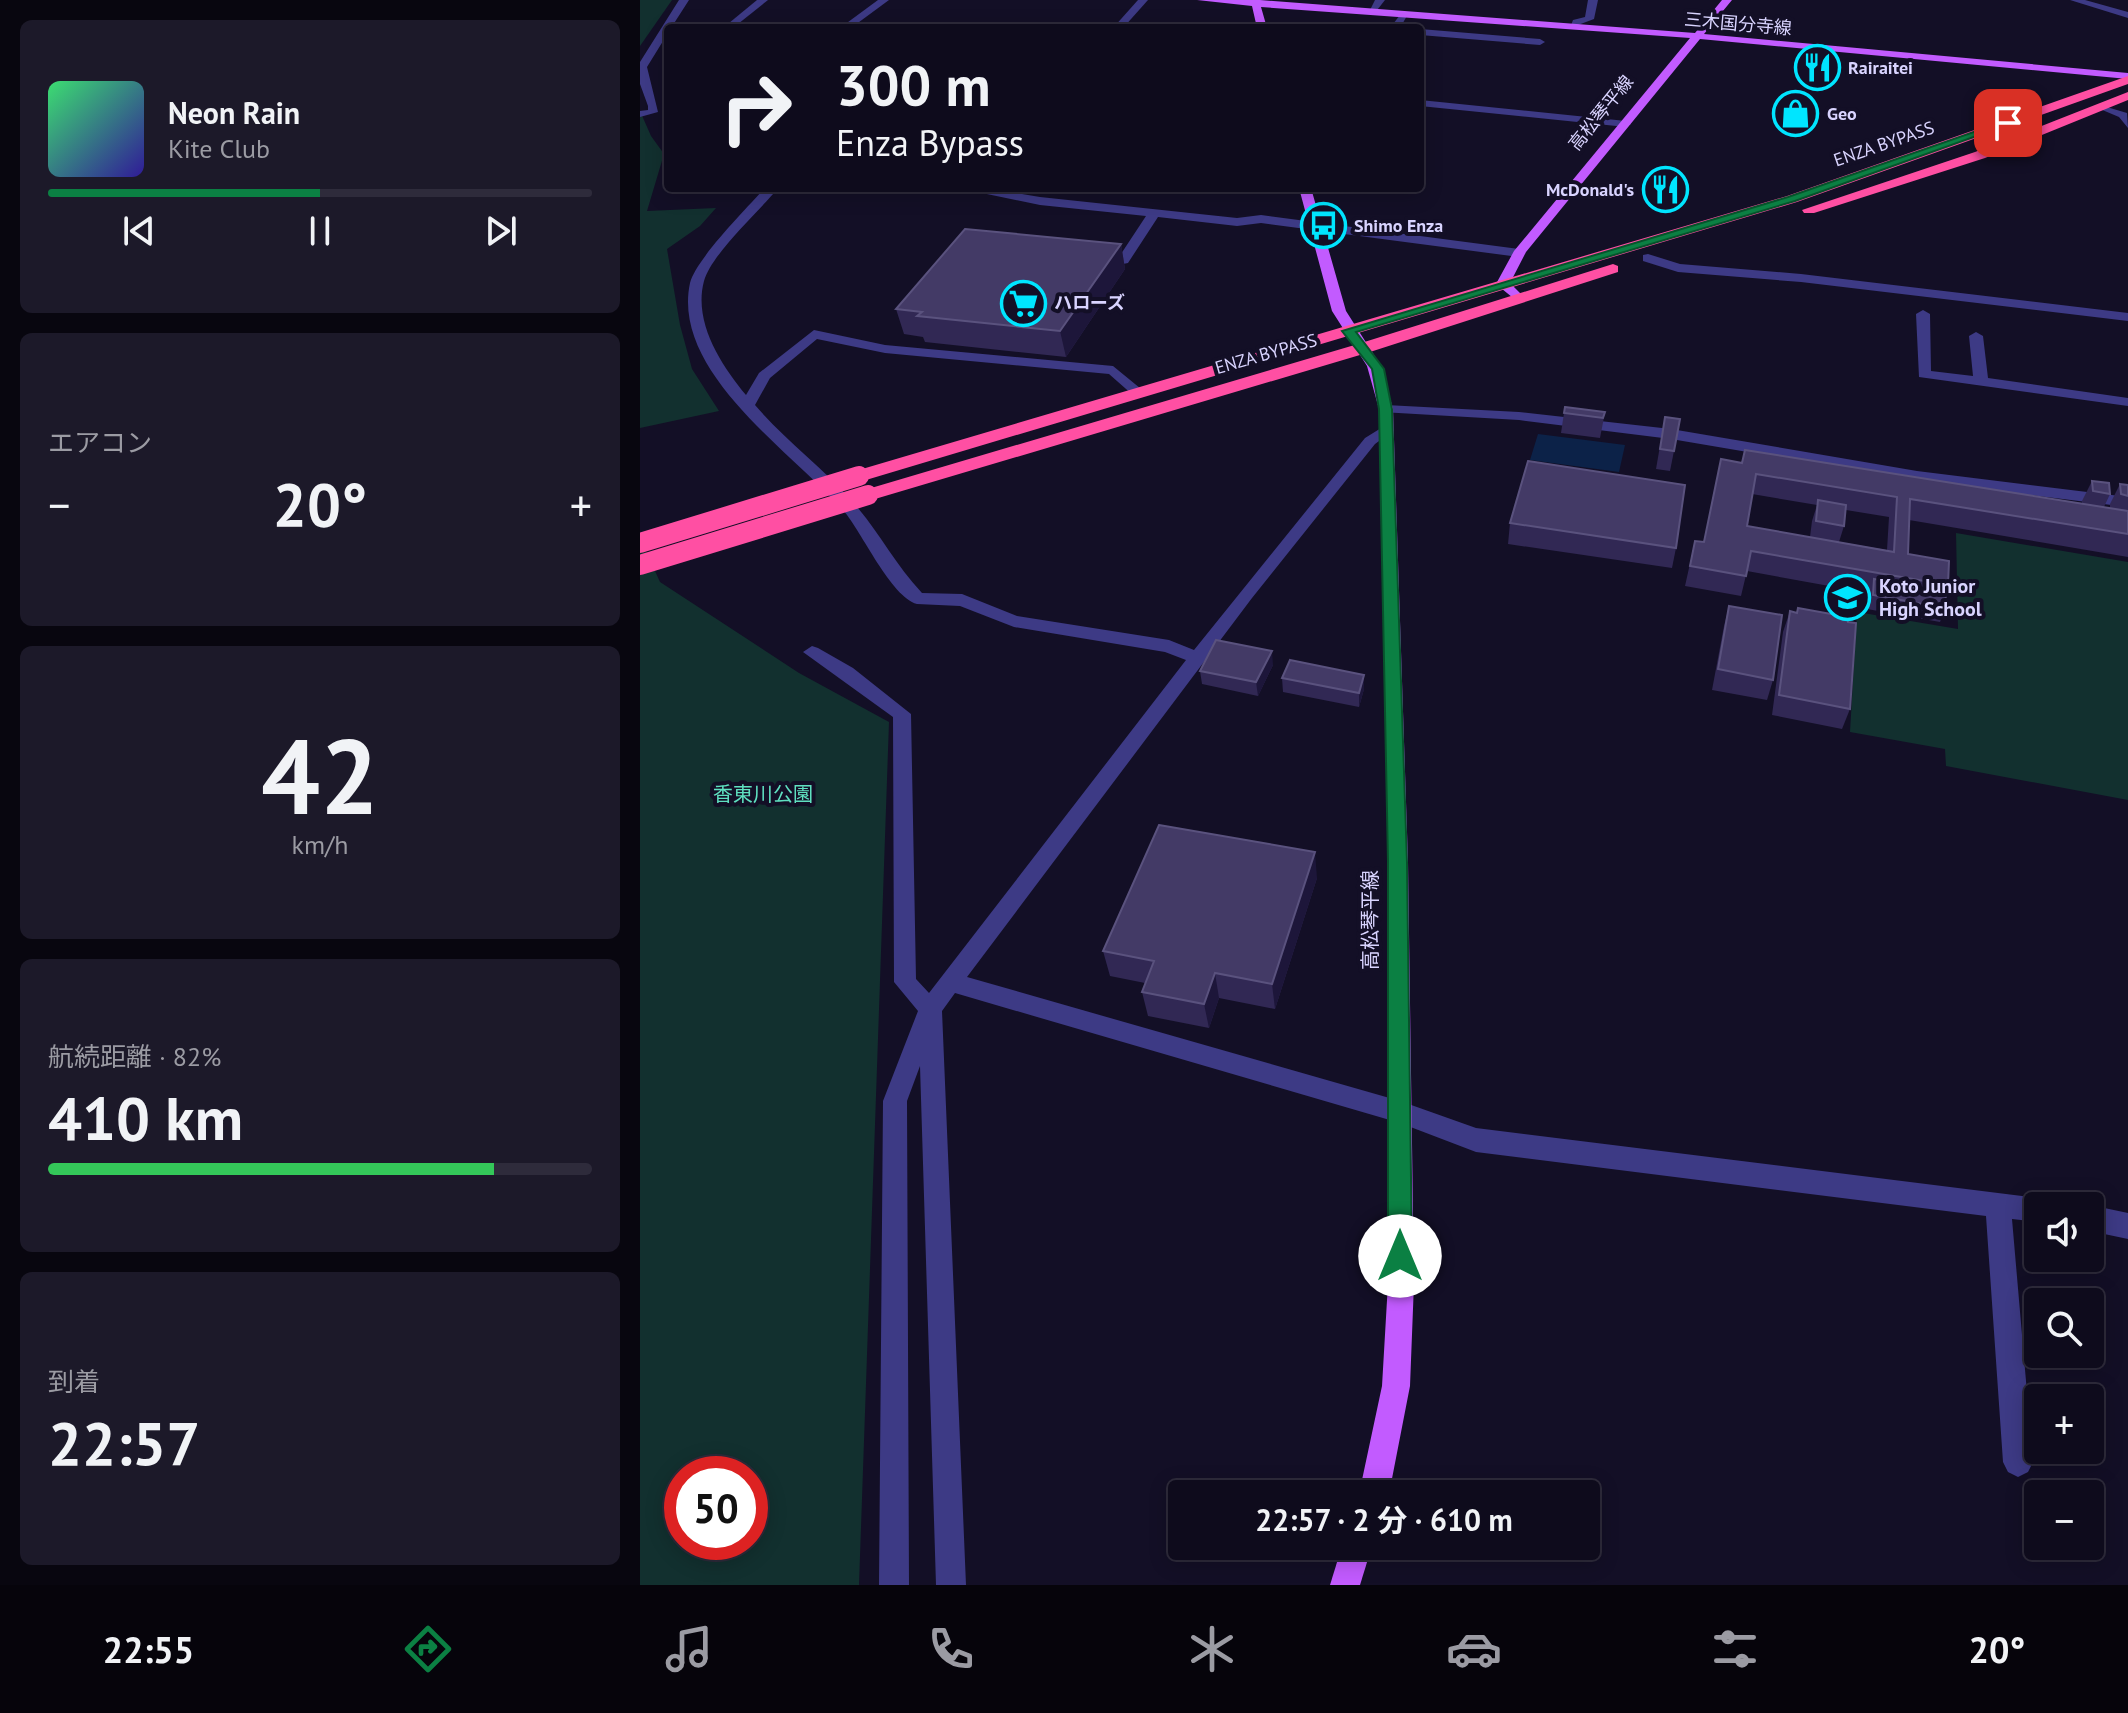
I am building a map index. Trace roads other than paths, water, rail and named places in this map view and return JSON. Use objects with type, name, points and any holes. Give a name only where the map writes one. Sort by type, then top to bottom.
[{"type":"highway","name":"ENZA BYPASS","points":[[640,543],[1792,199],[2128,78]]},
{"type":"highway","name":"ENZA BYPASS","points":[[640,565],[1364,348],[1980,155],[2128,96]]},
{"type":"main road","name":"三木国分寺線","points":[[1202,0],[1696,36],[2128,78]]},
{"type":"main road","name":"高松琴平線","points":[[1503,284],[1519,253],[1727,0]]},
{"type":"main road","points":[[1255,2],[1261,24]]},
{"type":"main road","points":[[1306,192],[1339,311],[1348,331]]},
{"type":"main road","points":[[1503,284],[1518,298]]},
{"type":"main road","name":"高松琴平線","points":[[1348,331],[1378,369],[1386,420],[1398,862],[1401,1283],[1396,1386],[1377,1480]]},
{"type":"main road","points":[[1345,1585],[1353,1560]]},
{"type":"street","points":[[669,24],[684,0]]},
{"type":"street","points":[[733,24],[763,0]]},
{"type":"street","points":[[851,24],[884,0]]},
{"type":"street","points":[[1122,24],[1143,0]]},
{"type":"street","points":[[1371,12],[1380,0]]},
{"type":"street","points":[[1573,26],[1589,19],[1593,0]]},
{"type":"street","points":[[2075,0],[2128,15]]},
{"type":"street","points":[[1397,24],[1403,14]]},
{"type":"street","points":[[640,114],[653,112],[654,105],[640,76],[642,67],[664,32]]},
{"type":"street","points":[[1424,32],[1540,42]]},
{"type":"street","points":[[1424,103],[1626,124]]},
{"type":"street","points":[[2104,107],[2123,115],[2128,125]]},
{"type":"street","points":[[768,192],[739,224],[697,280],[695,321],[722,375],[746,407],[813,467],[866,525],[889,567],[917,598],[962,600],[1014,621],[1169,646],[1197,658]]},
{"type":"street","points":[[988,192],[1040,201],[1237,222],[1261,219],[1519,253]]},
{"type":"street","points":[[1123,260],[1155,212]]},
{"type":"street","points":[[1648,258],[1678,268],[1862,285],[2128,317]]},
{"type":"street","points":[[1923,314],[1924,374],[2128,402]]},
{"type":"street","points":[[746,407],[764,376],[814,334],[885,349],[1113,370],[1139,393]]},
{"type":"street","points":[[1976,336],[1981,382]]},
{"type":"street","points":[[894,1585],[895,1101],[930,1009],[1197,658],[1386,420],[1519,416],[1671,434],[1917,476],[2128,502]]},
{"type":"street","points":[[812,652],[902,714],[905,982],[930,1009],[951,1585]]},
{"type":"street","points":[[951,982],[1400,1112],[1476,1140],[2024,1208]]},
{"type":"street","points":[[1998,1205],[2018,1462]]},
{"type":"street","points":[[2104,1221],[2128,1226]]},
{"type":"water","points":[[1538,434],[1625,445],[1619,472],[1530,460]]},
{"type":"place","name":"Rairaitei","points":[[1817,68]]},
{"type":"place","name":"Geo","points":[[1796,114]]},
{"type":"place","name":"McDonald's","points":[[1665,190]]},
{"type":"place","name":"Shimo Enza","points":[[1323,226]]},
{"type":"place","name":"ハローズ","points":[[1023,303]]},
{"type":"place","name":"Koto Junior High School","points":[[1848,597]]},
{"type":"park label","name":"香東川公園","points":[[763,794]]}]
